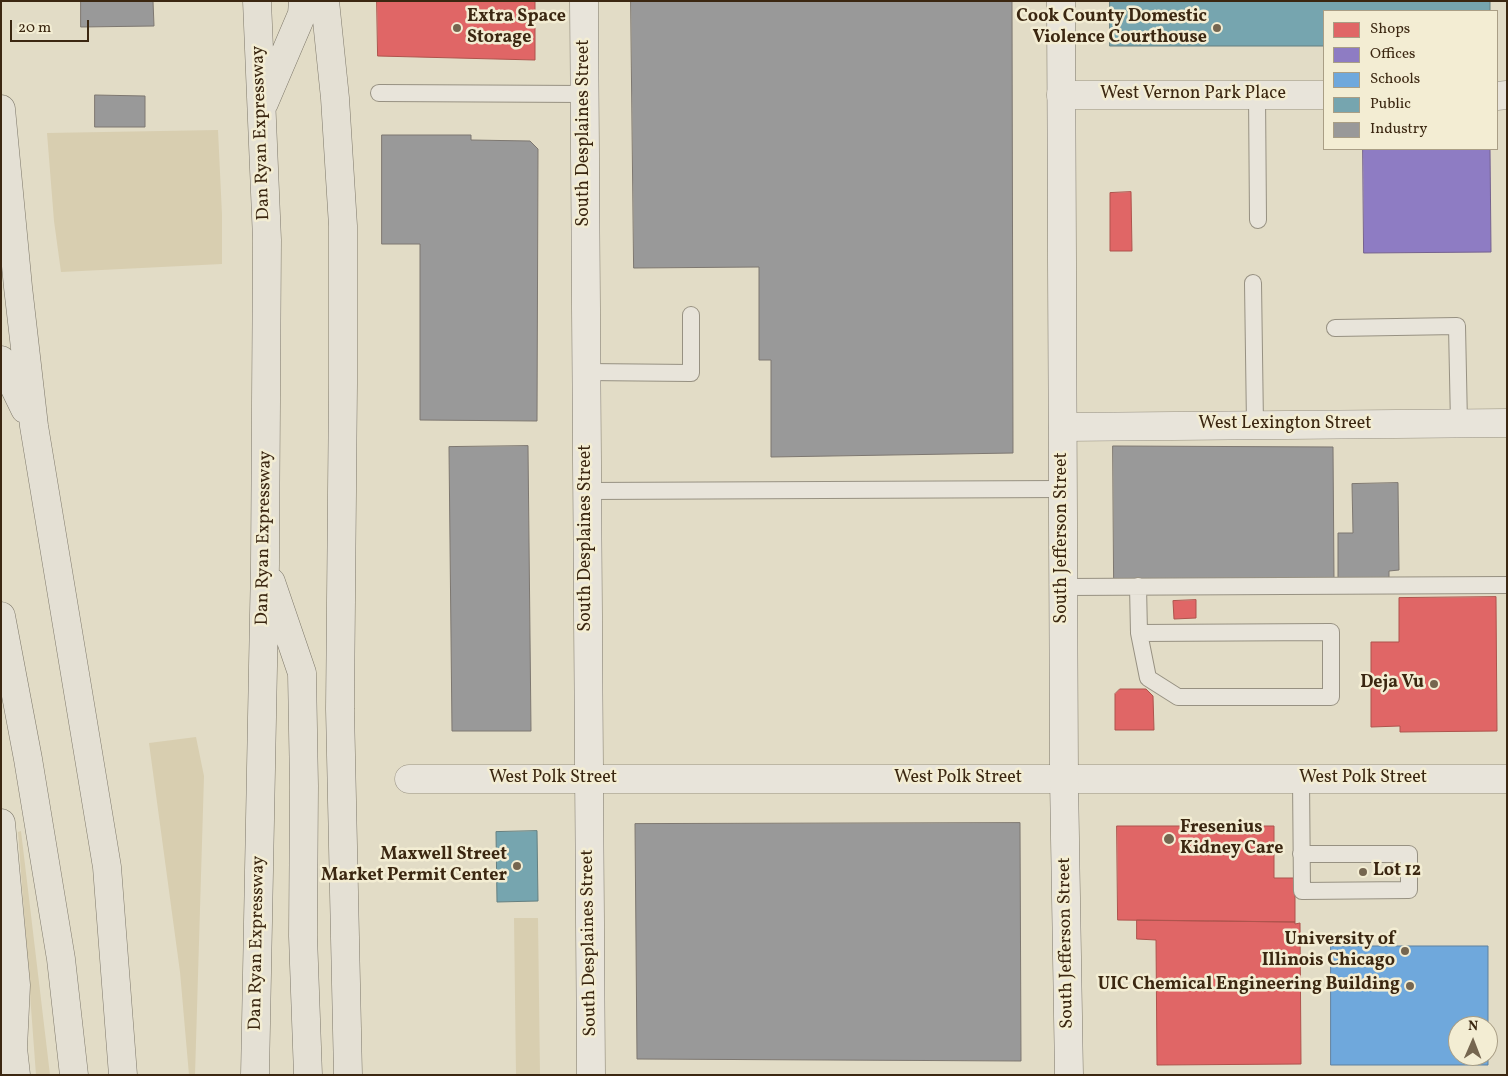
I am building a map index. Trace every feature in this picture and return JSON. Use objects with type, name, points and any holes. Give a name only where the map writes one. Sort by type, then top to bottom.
[{"type":"highway","name":"Dan Ryan Expressway","points":[[255,1075],[265,564],[267,240],[256,1]]},
{"type":"highway","points":[[261,109],[302,14],[302,1]]},
{"type":"highway","points":[[326,1],[335,98],[343,226],[340,709],[348,1075]]},
{"type":"highway","points":[[335,98],[343,1]]},
{"type":"highway","points":[[1,109],[34,426],[107,867],[123,1075]]},
{"type":"highway","points":[[1,360],[34,426]]},
{"type":"highway","points":[[265,564],[302,673],[304,786],[303,936],[308,1075]]},
{"type":"highway","points":[[1,616],[28,759],[60,950],[74,1075]]},
{"type":"highway","points":[[1,823],[16,985],[14,1062]]},
{"type":"highway","points":[[1,996],[14,1062]]},
{"type":"main road","name":"South Desplaines Street","points":[[584,1],[591,1075]]},
{"type":"main road","name":"South Jefferson Street","points":[[1061,1],[1064,779],[1069,1075]]},
{"type":"main road","name":"West Vernon Park Place","points":[[1061,95],[1323,95]]},
{"type":"main road","name":"West Lexington Street","points":[[1063,427],[1507,423]]},
{"type":"main road","name":"West Polk Street","points":[[409,779],[1507,780]]},
{"type":"lane","points":[[379,93],[585,94]]},
{"type":"lane","points":[[1257,95],[1258,220]]},
{"type":"lane","points":[[1253,283],[1255,425]]},
{"type":"lane","points":[[586,372],[691,373],[691,314]]},
{"type":"lane","points":[[1335,328],[1457,326],[1459,424]]},
{"type":"lane","points":[[587,491],[1063,489]]},
{"type":"lane","points":[[1063,587],[1507,585]]},
{"type":"lane","points":[[1138,586],[1139,633],[1148,678],[1178,697],[1331,697],[1331,632],[1139,633]]},
{"type":"lane","points":[[1301,779],[1301,854],[1302,891],[1409,890],[1409,854],[1301,854]]},
{"type":"shaded area","points":[[218,130],[222,264],[61,272],[54,221],[47,133]]},
{"type":"shaded area","points":[[196,737],[204,776],[195,1075],[189,1075],[180,972],[149,743]]},
{"type":"shaded area","points":[[21,831],[50,1075],[36,1075],[18,832]]},
{"type":"shaded area","points":[[514,918],[538,918],[540,1075],[516,1075]]},
{"type":"building: Shops","name":"Extra Space Storage","points":[[377,1],[535,1],[535,60],[378,56]]},
{"type":"building: Shops","points":[[1131,192],[1132,251],[1110,251],[1110,193]]},
{"type":"building: Shops","name":"Deja Vu","points":[[1496,597],[1497,731],[1400,732],[1400,726],[1371,727],[1371,642],[1399,642],[1399,598]]},
{"type":"building: Shops","points":[[1196,600],[1196,618],[1174,619],[1173,601]]},
{"type":"building: Shops","points":[[1120,689],[1146,689],[1153,696],[1154,730],[1115,730],[1115,694]]},
{"type":"building: Shops","points":[[1117,826],[1274,826],[1274,878],[1295,878],[1295,922],[1118,920]]},
{"type":"building: Shops","points":[[1137,920],[1300,923],[1301,1064],[1157,1065],[1156,940],[1137,939]]},
{"type":"building: Offices","points":[[1363,150],[1490,150],[1491,252],[1364,253]]},
{"type":"building: Schools","name":"UIC Chemical Engineering Building","points":[[1331,946],[1488,946],[1488,1016],[1448,1016],[1448,1065],[1331,1065]]},
{"type":"building: Public","name":"Cook County Domestic Violence Courthouse","points":[[1110,1],[1490,1],[1490,10],[1323,10],[1323,46],[1110,46]]},
{"type":"building: Public","name":"Maxwell Street Market Permit Center","points":[[537,831],[538,901],[497,902],[496,832]]},
{"type":"building: Industry","points":[[81,1],[153,1],[154,26],[81,27]]},
{"type":"building: Industry","points":[[631,1],[1012,1],[1013,453],[771,457],[771,360],[759,360],[759,267],[634,268]]},
{"type":"building: Industry","points":[[95,95],[145,96],[145,127],[95,127]]},
{"type":"building: Industry","points":[[382,135],[471,135],[471,140],[530,141],[538,149],[537,421],[420,420],[420,244],[382,244]]},
{"type":"building: Industry","points":[[528,446],[531,731],[452,731],[449,447]]},
{"type":"building: Industry","points":[[1113,446],[1333,447],[1334,580],[1114,579]]},
{"type":"building: Industry","points":[[1398,483],[1399,570],[1389,571],[1389,579],[1338,579],[1338,533],[1353,533],[1352,484]]},
{"type":"building: Industry","points":[[1020,823],[1021,1061],[637,1059],[635,824]]},
{"type":"place","name":"Extra Space Storage","points":[[457,28]]},
{"type":"place","name":"Cook County Domestic Violence Courthouse","points":[[1217,28]]},
{"type":"place","name":"Deja Vu","points":[[1434,684]]},
{"type":"place","name":"Fresenius Kidney Care","points":[[1169,839]]},
{"type":"place","name":"Maxwell Street Market Permit Center","points":[[517,866]]},
{"type":"place","name":"Lot 12","points":[[1363,872]]},
{"type":"place","name":"University of Illinois Chicago","points":[[1405,951]]},
{"type":"place","name":"UIC Chemical Engineering Building","points":[[1410,986]]}]
